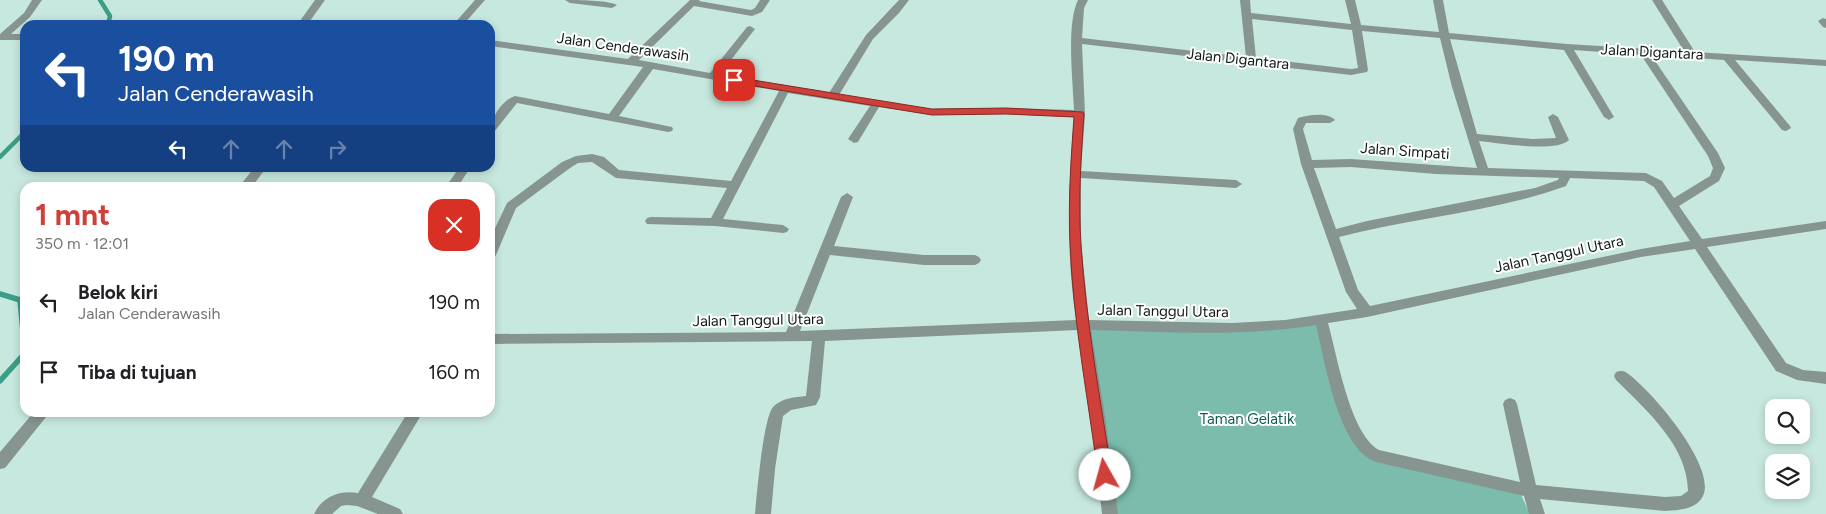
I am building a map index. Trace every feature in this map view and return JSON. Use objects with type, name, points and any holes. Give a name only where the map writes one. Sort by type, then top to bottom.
[{"type":"street","points":[[21,20],[27,15],[37,0]]},
{"type":"street","points":[[306,20],[320,0]]},
{"type":"street","points":[[462,20],[480,0]]},
{"type":"street","points":[[570,0],[612,5]]},
{"type":"street","points":[[631,62],[694,2],[752,12],[758,10],[766,0]]},
{"type":"street","points":[[832,97],[869,37],[896,12],[904,0]]},
{"type":"street","points":[[1083,0],[1080,8],[1077,40],[1080,114],[1075,174],[1075,243],[1083,319],[1098,416],[1110,514]]},
{"type":"street","points":[[1245,0],[1252,61]]},
{"type":"street","points":[[1246,15],[1357,28],[1350,0]]},
{"type":"street","points":[[1438,0],[1444,35],[1472,137],[1484,172]]},
{"type":"street","points":[[1657,0],[1691,54]]},
{"type":"street","points":[[1,37],[20,21]]},
{"type":"street","name":"Jalan Digantara","points":[[1077,40],[1351,72],[1363,70],[1357,28],[1567,47],[1826,63]]},
{"type":"street","points":[[713,76],[750,29]]},
{"type":"street","points":[[1,37],[20,37]]},
{"type":"street","name":"Jalan Cenderawasih","points":[[495,44],[631,62],[832,97],[932,112],[1006,111],[1080,114]]},
{"type":"street","points":[[1567,47],[1609,117]]},
{"type":"street","points":[[1644,52],[1714,156],[1719,168],[1715,178],[1672,205]]},
{"type":"street","points":[[1726,56],[1786,128]]},
{"type":"street","points":[[612,118],[650,65]]},
{"type":"street","points":[[714,222],[785,89]]},
{"type":"street","points":[[495,123],[510,102],[515,99],[668,129]]},
{"type":"street","points":[[854,139],[876,104]]},
{"type":"street","points":[[1472,137],[1559,142],[1563,140],[1553,117]]},
{"type":"street","points":[[1330,120],[1312,118],[1302,120],[1298,129],[1307,164],[1352,292],[1365,309]]},
{"type":"street","points":[[495,242],[512,206],[566,165],[576,160],[592,158],[600,160],[616,174],[733,185]]},
{"type":"street","name":"Jalan Simpati","points":[[1307,164],[1352,163],[1484,172],[1646,177],[1658,184],[1781,367],[1792,374],[1802,377],[1826,378]]},
{"type":"street","points":[[249,182],[257,172]]},
{"type":"street","points":[[1075,174],[1236,184]]},
{"type":"street","points":[[1332,234],[1367,225],[1537,192],[1562,183],[1566,175]]},
{"type":"street","points":[[791,337],[804,299],[835,233],[847,197]]},
{"type":"street","points":[[651,221],[714,222],[783,229]]},
{"type":"street","name":"Jalan Tanggul Utara","points":[[495,339],[791,337],[1083,319],[1232,328],[1321,320],[1365,309],[1641,254],[1826,225]]},
{"type":"street","points":[[826,250],[924,260],[974,260]]},
{"type":"street","points":[[1321,320],[1347,416],[1361,443],[1372,454],[1530,491],[1665,504],[1684,503],[1696,494],[1697,481],[1689,458],[1655,411],[1621,376]]},
{"type":"street","points":[[763,514],[767,469],[776,415],[782,407],[810,401],[813,397],[818,336]]},
{"type":"street","points":[[1510,404],[1536,514]]},
{"type":"street","points":[[0,463],[39,417]]},
{"type":"street","points":[[362,499],[413,417]]},
{"type":"street","points":[[322,514],[332,502],[344,498],[362,499],[395,514]]},
{"type":"green space","name":"Taman Gelatik","points":[[1319,323],[1350,432],[1373,459],[1520,493],[1530,514],[1107,514],[1087,329]]},
{"type":"waterway","points":[[100,0],[110,16],[109,20]]},
{"type":"waterway","points":[[0,157],[20,137]]},
{"type":"waterway","points":[[0,294],[20,300]]},
{"type":"waterway","points":[[0,381],[20,359]]},
{"type":"route","points":[[734,80],[932,112],[1006,111],[1080,114],[1075,174],[1075,243],[1081,310],[1098,416],[1105,475]]}]
